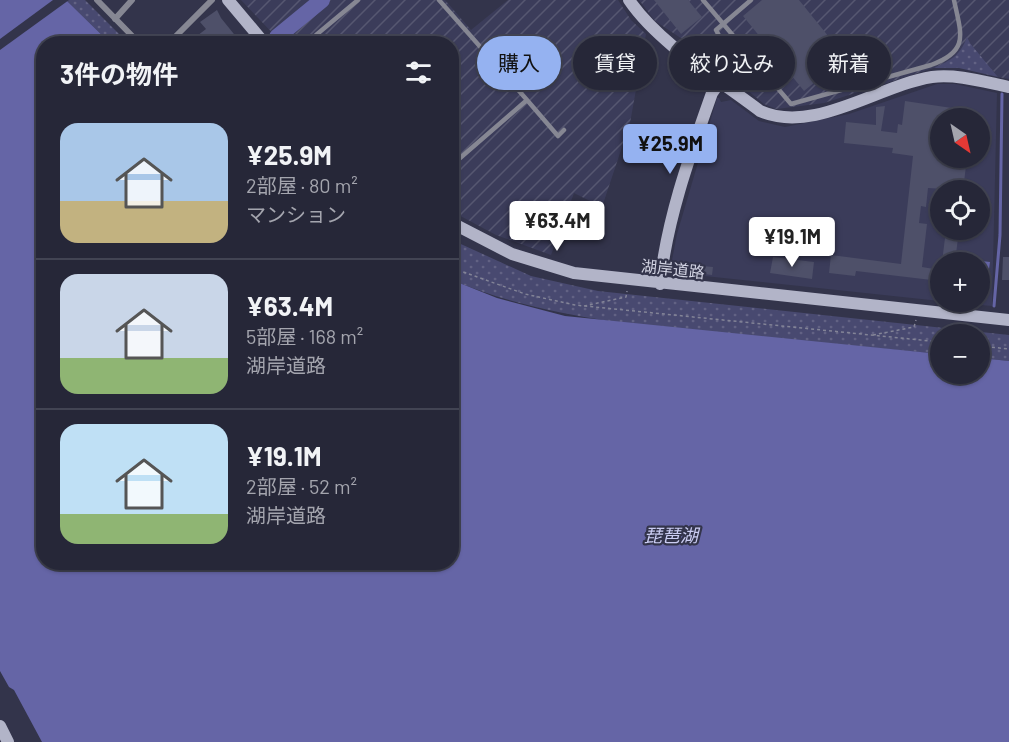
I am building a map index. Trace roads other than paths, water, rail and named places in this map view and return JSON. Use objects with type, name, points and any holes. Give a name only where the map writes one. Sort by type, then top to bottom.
[{"type":"street","points":[[97,0],[132,36]]},
{"type":"street","points":[[116,19],[132,0]]},
{"type":"street","points":[[176,36],[212,0]]},
{"type":"street","points":[[228,0],[256,36]]},
{"type":"street","points":[[629,0],[639,15],[669,41]]},
{"type":"street","points":[[734,90],[760,111],[778,117],[834,110],[933,77],[956,76],[1009,87]]},
{"type":"street","points":[[660,284],[663,259],[675,207],[714,90]]},
{"type":"street","name":"湖岸道路","points":[[459,227],[477,238],[543,264],[596,276],[1009,320]]},
{"type":"street","points":[[0,728],[8,742]]},
{"type":"lane","points":[[316,36],[358,0]]},
{"type":"lane","points":[[439,0],[558,136],[564,130]]},
{"type":"lane","points":[[703,0],[791,104],[931,65],[949,57],[958,47],[962,33],[954,0]]},
{"type":"lane","points":[[719,36],[716,30],[722,23],[751,0]]},
{"type":"lane","points":[[459,159],[527,100]]},
{"type":"water","name":"琵琶湖","points":[[0,0],[66,0],[103,36],[36,36],[36,570],[459,570],[459,283],[497,298],[565,316],[930,353],[930,384],[990,384],[990,359],[1009,361],[1009,742],[42,742],[14,690],[9,687],[0,671]]},
{"type":"waterway","points":[[278,36],[322,0]]},
{"type":"waterway","points":[[994,306],[1000,235],[1002,94]]}]
